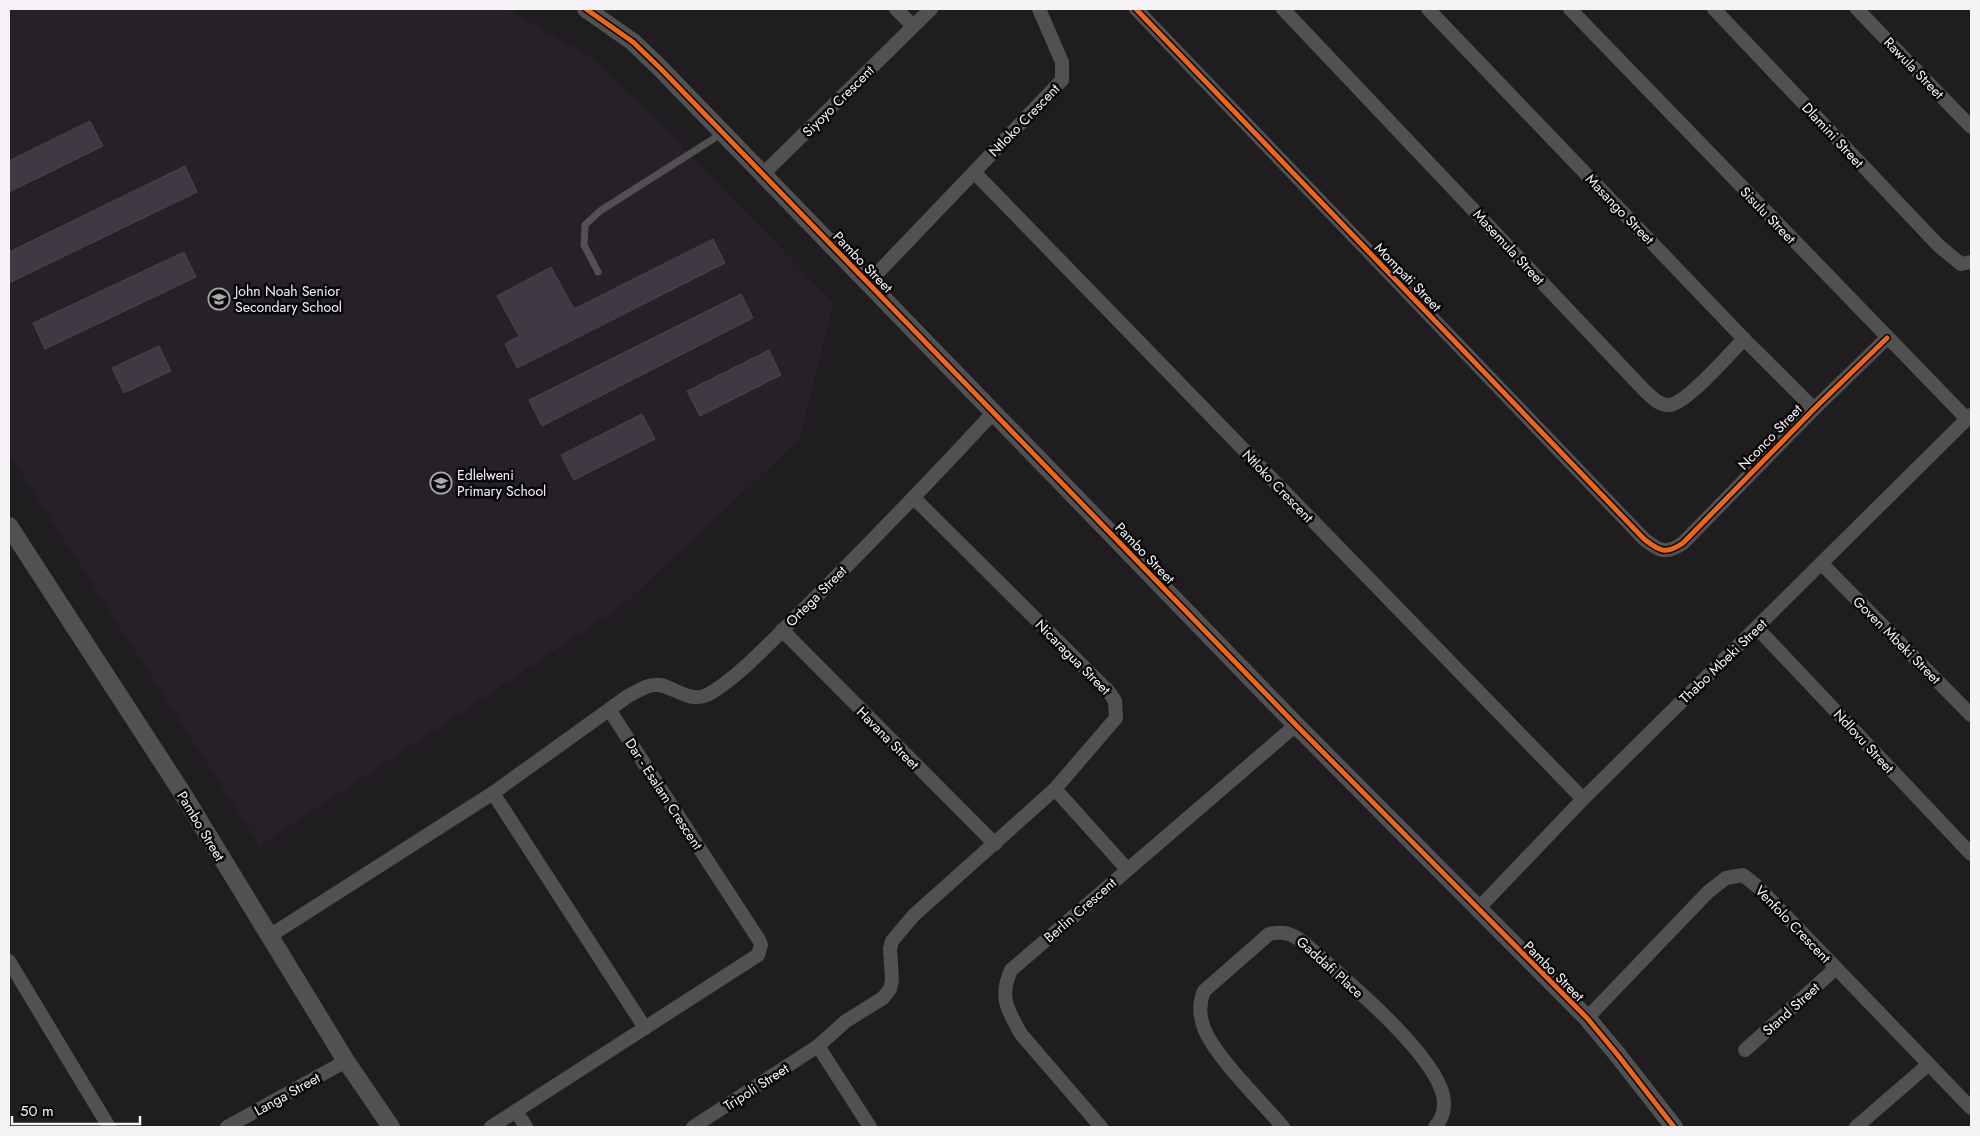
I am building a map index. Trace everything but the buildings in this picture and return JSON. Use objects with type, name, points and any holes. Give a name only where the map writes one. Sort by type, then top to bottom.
[{"type":"street","name":"Pambo Street","points":[[586,9],[633,42],[1296,725],[1586,1018],[1618,1054],[1674,1127]]},
{"type":"street","points":[[896,9],[913,26]]},
{"type":"street","name":"Siyoyo Crescent","points":[[762,175],[931,9]]},
{"type":"street","name":"Ntloko Crescent","points":[[868,284],[1062,80],[1062,62],[1039,9]]},
{"type":"street","name":"Mompati Street","points":[[1136,9],[1644,539],[1659,551],[1670,551]]},
{"type":"street","name":"Masemula Street","points":[[1283,9],[1644,390],[1660,404],[1670,405],[1678,402],[1695,388],[1744,338]]},
{"type":"street","name":"Masango Street","points":[[1428,9],[1744,338],[1814,408]]},
{"type":"street","name":"Sisulu Street","points":[[1570,9],[1887,338],[1969,417]]},
{"type":"street","name":"Dlamini Street","points":[[1714,9],[1953,260],[1961,264],[1971,262]]},
{"type":"street","name":"Rawula Street","points":[[1857,9],[1971,127]]},
{"type":"street","name":"Ntloko Crescent","points":[[974,172],[1583,799]]},
{"type":"street","name":"Nconco Street","points":[[1670,551],[1683,544],[1814,408],[1887,338]]},
{"type":"street","name":"Ortega Street","points":[[610,711],[628,696],[647,687],[659,685],[686,696],[704,696],[720,687],[782,630],[915,499],[993,413]]},
{"type":"street","name":"Thabo Mbeki Street","points":[[1477,910],[1583,799],[1969,417]]},
{"type":"street","name":"Nicaragua Street","points":[[915,499],[1109,692],[1115,701],[1116,718],[1110,726],[1055,789],[995,844]]},
{"type":"street","name":"Pambo Street","points":[[9,526],[14,545],[181,791],[268,937],[346,1061],[391,1127]]},
{"type":"street","name":"Goven Mbeki Street","points":[[1822,564],[1971,715]]},
{"type":"street","name":"Ndlovu Street","points":[[1757,628],[1971,854]]},
{"type":"street","name":"Havana Street","points":[[782,630],[995,844]]},
{"type":"street","points":[[268,937],[493,793],[610,711]]},
{"type":"street","name":"Dar - Esalam Crescent","points":[[491,1127],[758,955],[761,945],[610,711]]},
{"type":"street","name":"Berlin Crescent","points":[[1101,1127],[1021,1034],[1004,999],[1003,990],[1010,970],[1296,725]]},
{"type":"street","points":[[1055,789],[1127,869]]},
{"type":"street","points":[[493,793],[645,1028]]},
{"type":"street","name":"Tripoli Street","points":[[693,1127],[818,1046],[846,1021],[887,993],[892,980],[890,949],[895,936],[914,915],[995,844]]},
{"type":"street","name":"Venfolo Crescent","points":[[1586,1018],[1708,892],[1726,878],[1743,875],[1758,887],[1971,1108]]},
{"type":"street","name":"Gaddafi Place","points":[[1283,1127],[1215,1048],[1204,1028],[1200,1001],[1204,991],[1269,934],[1281,931],[1292,934],[1302,941],[1375,1008],[1424,1059],[1443,1095],[1443,1116],[1435,1127]]},
{"type":"street","points":[[9,961],[110,1127]]},
{"type":"street","name":"Stand Street","points":[[1745,1050],[1836,968]]},
{"type":"street","points":[[818,1046],[870,1127]]},
{"type":"street","name":"Langa Street","points":[[227,1127],[346,1061]]},
{"type":"street","points":[[1856,1127],[1929,1064]]},
{"type":"street","points":[[516,1111],[526,1127]]},
{"type":"lane","points":[[598,272],[584,245],[585,225],[600,211],[722,134]]},
{"type":"shaded area","points":[[9,9],[507,9],[595,60],[679,143],[833,302],[800,439],[623,605],[260,846],[9,454]]},
{"type":"cycle path","points":[[586,9],[633,42],[660,68],[1296,725],[1587,1018],[1674,1127]]},
{"type":"cycle path","points":[[1136,9],[1644,539],[1658,549],[1672,549],[1683,543],[1814,409],[1887,338]]},
{"type":"place","name":"John Noah Senior Secondary School","points":[[219,299]]},
{"type":"place","name":"Edlelweni Primary School","points":[[441,483]]}]
